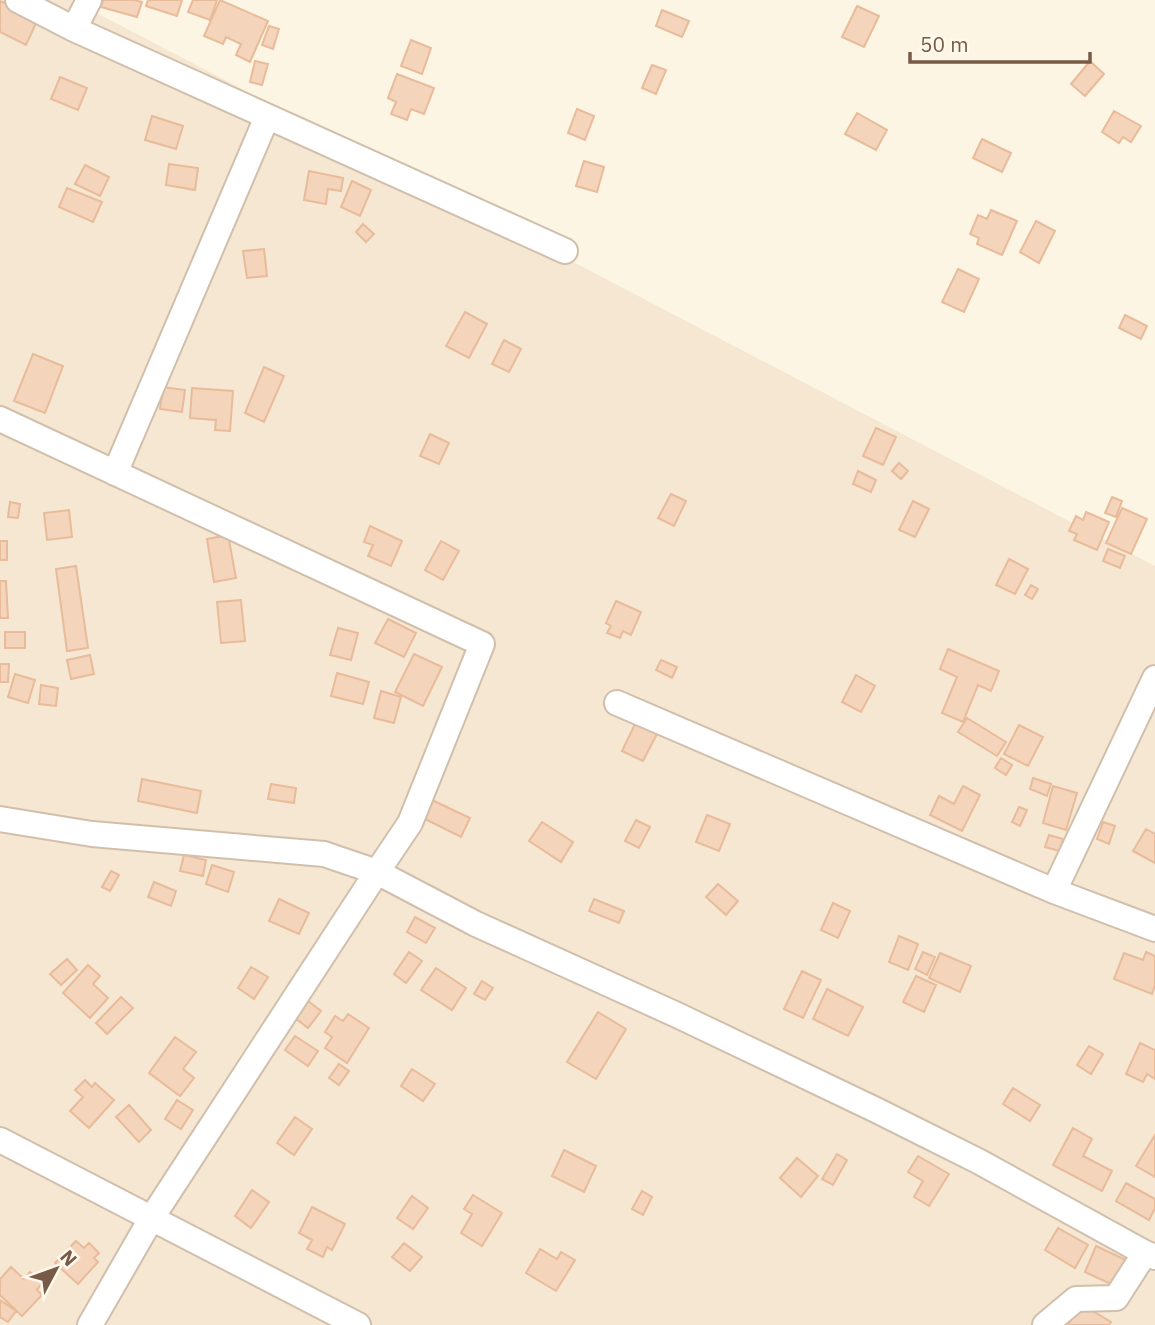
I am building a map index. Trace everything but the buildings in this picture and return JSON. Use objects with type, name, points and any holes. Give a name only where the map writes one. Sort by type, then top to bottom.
[{"type":"street","points":[[18,0],[74,29],[565,251]]},
{"type":"street","points":[[74,29],[89,0]]},
{"type":"street","points":[[115,473],[267,117]]},
{"type":"street","points":[[0,419],[482,644],[410,823],[151,1219],[90,1325]]},
{"type":"street","points":[[1054,891],[1155,678]]},
{"type":"street","points":[[617,703],[1054,891],[1155,929]]},
{"type":"street","points":[[0,818],[92,834],[324,854],[377,872],[476,924],[677,1015],[887,1115],[978,1161],[1150,1255],[1116,1298],[1076,1298],[1045,1325]]},
{"type":"street","points":[[0,1140],[358,1325]]},
{"type":"shaded area","points":[[0,0],[72,0],[1155,566],[1155,1325],[0,1325]]}]
